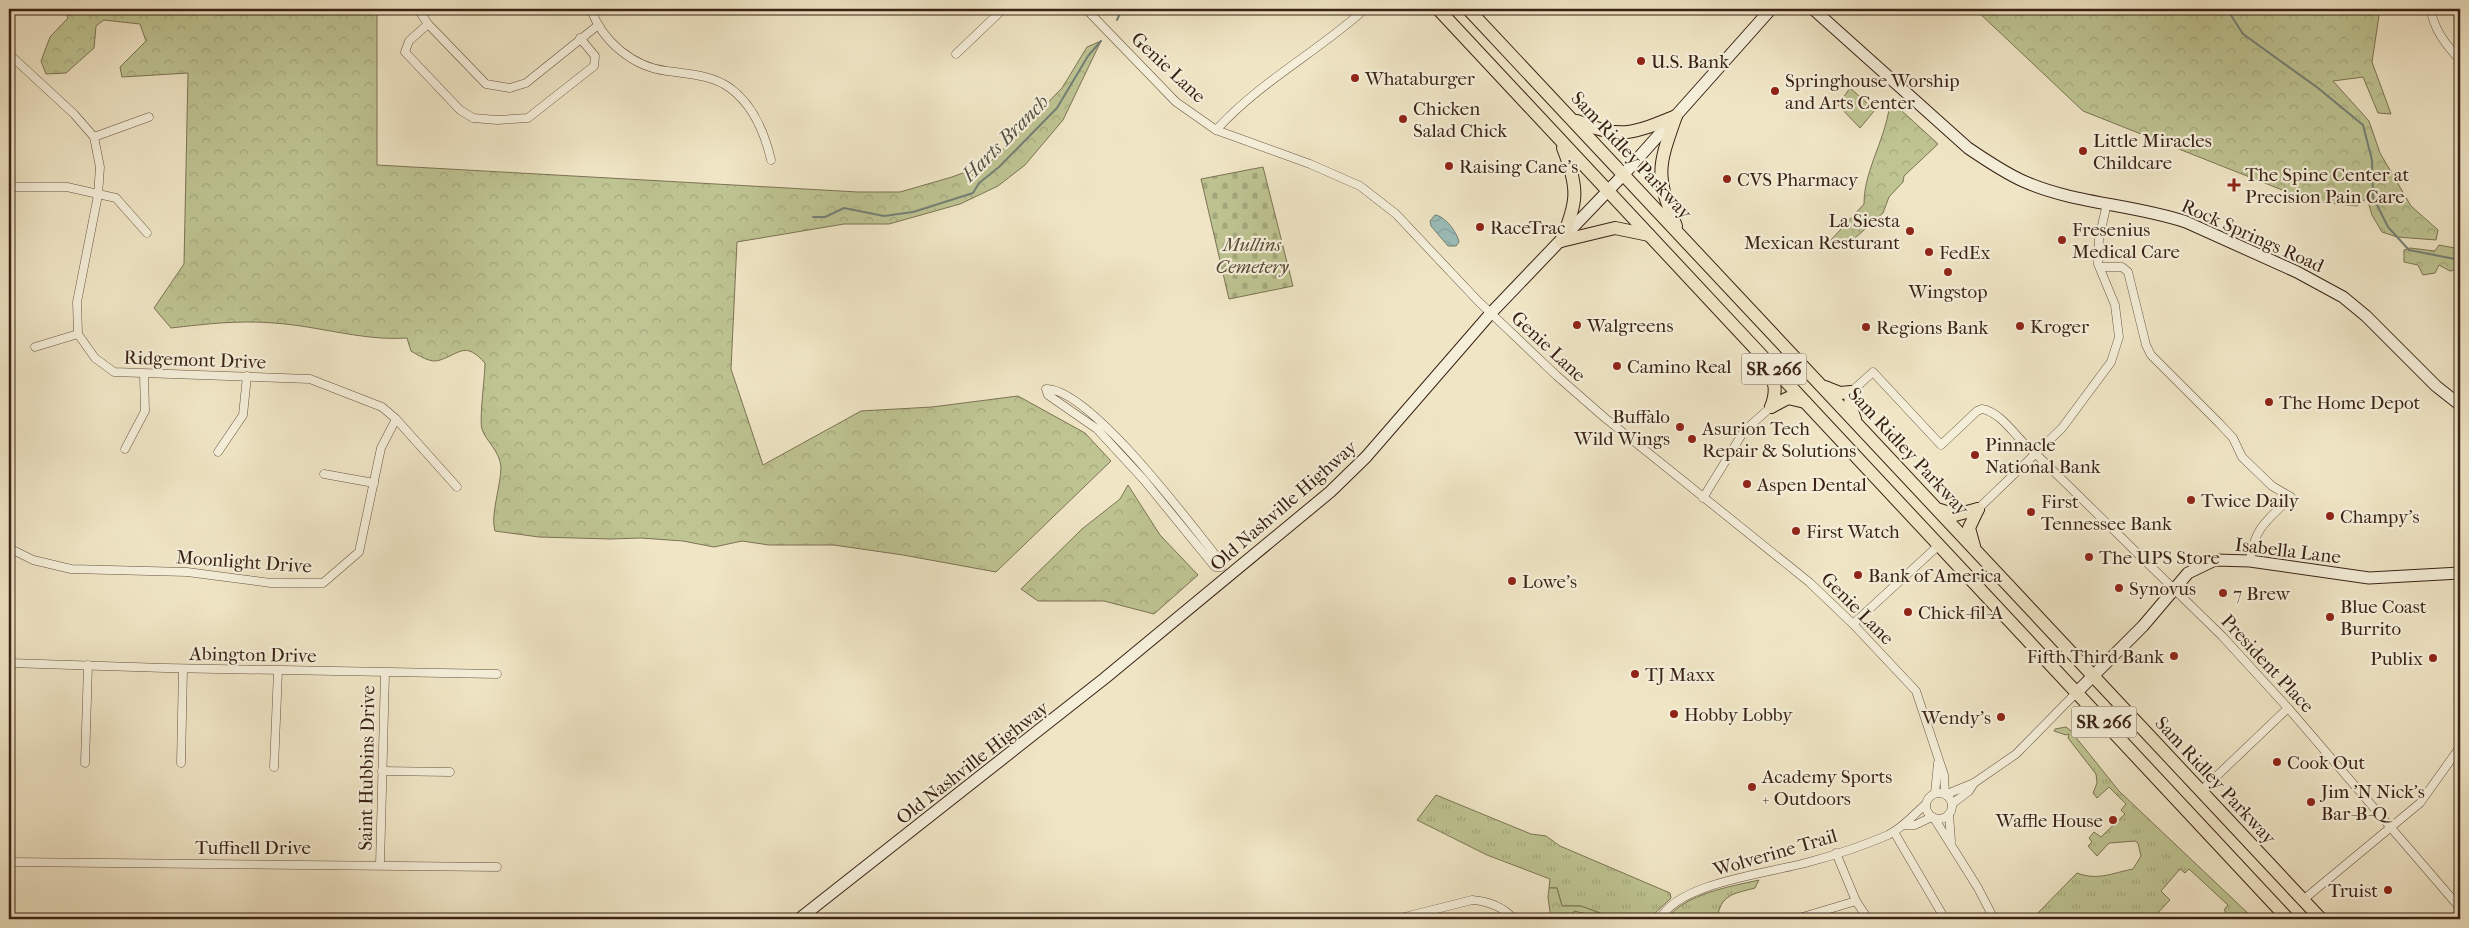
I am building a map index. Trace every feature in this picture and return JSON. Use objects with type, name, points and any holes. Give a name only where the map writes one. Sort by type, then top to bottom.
[{"type":"main road","name":"SR 266","points":[[1438,9],[1560,142],[1649,234],[2288,919]]},
{"type":"main road","points":[[1462,9],[1490,38],[1496,38]]},
{"type":"main road","name":"Sam Ridley Parkway","points":[[1468,9],[2321,919]]},
{"type":"main road","name":"Old Nashville Highway","points":[[799,919],[1105,678],[1330,492],[1366,457],[1491,313],[1624,174],[1771,9]]},
{"type":"main road","name":"Rock Springs Road","points":[[1813,9],[1968,148],[1995,166],[2032,184],[2064,194],[2162,214],[2186,222],[2325,286],[2366,316],[2436,386],[2460,405]]},
{"type":"main road","points":[[1572,118],[1600,131],[1618,134],[1640,131],[1676,116]]},
{"type":"main road","points":[[1676,116],[1663,154],[1660,176],[1663,194],[1679,232]]},
{"type":"main road","points":[[1560,142],[1576,187],[1573,213],[1561,241]]},
{"type":"main road","points":[[1561,241],[1615,228],[1649,234]]},
{"type":"main road","points":[[1751,344],[1772,375],[1776,390],[1770,407]]},
{"type":"main road","points":[[1821,385],[1840,393],[1851,392],[1850,406],[1856,422]]},
{"type":"main road","points":[[1770,407],[1788,398],[1805,402]]},
{"type":"main road","points":[[1937,509],[1955,515],[1978,509]]},
{"type":"main road","points":[[1976,550],[1969,528],[1970,521],[1978,509]]},
{"type":"main road","name":"Isabella Lane","points":[[2077,692],[2143,626],[2188,573],[2215,560],[2250,561],[2369,578],[2460,573]]},
{"type":"street","points":[[418,9],[428,24],[486,84],[510,88],[526,83],[597,26]]},
{"type":"street","points":[[590,9],[597,26],[615,46],[640,64],[665,71],[687,73],[714,80],[730,88],[752,110],[767,145],[771,160]]},
{"type":"street","points":[[956,54],[1003,9]]},
{"type":"street","name":"Genie Lane","points":[[1086,9],[1176,102],[1216,130],[1310,164],[1360,186],[1396,214],[1532,354],[1605,418],[1809,582],[1853,624],[1916,691],[1929,727],[1938,763],[1944,774],[1946,794]]},
{"type":"street","points":[[1216,130],[1237,107],[1275,76],[1316,50],[1365,9]]},
{"type":"street","points":[[2431,9],[2434,23],[2441,36],[2460,60]]},
{"type":"street","points":[[428,24],[409,41],[405,52],[460,110],[473,118],[481,119],[528,118],[594,66],[594,56],[580,38]]},
{"type":"street","points":[[9,54],[74,114],[94,137],[100,167],[98,195],[77,302],[78,334],[35,347]]},
{"type":"street","points":[[94,137],[148,117]]},
{"type":"street","points":[[9,187],[67,188],[116,198],[147,233]]},
{"type":"street","points":[[1978,509],[2062,428],[2111,362],[2119,338],[2115,306],[2100,267],[2100,239],[2107,203]]},
{"type":"street","points":[[2100,267],[2122,267],[2128,272],[2146,345],[2151,355],[2219,423],[2232,438],[2242,457],[2272,486],[2291,497],[2258,530],[2253,540],[2250,561]]},
{"type":"street","name":"Ridgemont Drive","points":[[78,334],[94,358],[114,372],[310,379],[382,407],[396,419],[457,488]]},
{"type":"street","points":[[1851,392],[1873,372],[1941,445],[1977,412],[1982,409],[1990,410],[1996,414],[2026,447],[2036,454]]},
{"type":"street","points":[[125,449],[145,411],[144,374]]},
{"type":"street","points":[[218,452],[243,415],[246,376]]},
{"type":"street","points":[[1046,389],[1053,389],[1076,402],[1101,422],[1142,467],[1221,562],[1221,567]]},
{"type":"street","points":[[1703,498],[1744,431],[1770,407]]},
{"type":"street","name":"Moonlight Drive","points":[[9,548],[32,560],[70,569],[187,572],[271,583],[324,583],[359,552],[381,448],[396,419]]},
{"type":"street","name":"President Place","points":[[2036,454],[2174,588],[2288,708],[2392,826],[2460,908]]},
{"type":"street","points":[[324,474],[374,483]]},
{"type":"street","points":[[1853,624],[1939,545]]},
{"type":"street","name":"Abington Drive","points":[[9,663],[183,669],[497,674]]},
{"type":"street","points":[[86,762],[88,665]]},
{"type":"street","points":[[181,763],[183,669]]},
{"type":"street","points":[[274,767],[278,671]]},
{"type":"street","name":"Saint Hubbins Drive","points":[[380,865],[385,673]]},
{"type":"street","points":[[1994,919],[1951,843],[1926,804],[1935,793],[1946,794],[1974,784],[2016,754],[2077,692]]},
{"type":"street","points":[[2201,791],[2288,708]]},
{"type":"street","points":[[2303,900],[2420,803],[2460,747]]},
{"type":"street","name":"Genie Lane","points":[[1935,793],[1938,763]]},
{"type":"street","points":[[382,771],[450,772]]},
{"type":"street","points":[[1951,843],[1949,814],[1952,804],[1969,791],[1974,784]]},
{"type":"street","points":[[1946,794],[1952,804]]},
{"type":"street","name":"Wolverine Trail","points":[[1660,919],[1676,900],[1686,896],[1719,884],[1809,862],[1894,832],[1905,825],[1910,817],[1926,804]]},
{"type":"street","points":[[1933,817],[1943,818],[1949,814]]},
{"type":"street","name":"Wolverine Trail","points":[[1905,825],[1916,825],[1933,817]]},
{"type":"street","points":[[1894,832],[1945,919]]},
{"type":"street","points":[[1836,853],[1856,901],[1868,919]]},
{"type":"street","name":"Tuffnell Drive","points":[[9,862],[380,865],[497,868]]},
{"type":"street","points":[[1397,919],[1472,900],[1484,901],[1507,912],[1514,919]]},
{"type":"street","points":[[1796,919],[1856,901]]},
{"type":"street","points":[[1431,910],[1433,919]]},
{"type":"green space","points":[[64,9],[377,9],[377,165],[858,192],[900,192],[952,177],[989,163],[1062,88],[1087,47],[1101,41],[1063,120],[1025,165],[998,186],[960,204],[889,224],[844,224],[737,242],[731,369],[763,465],[861,411],[932,407],[1018,396],[1085,433],[1111,461],[996,572],[834,545],[769,545],[742,541],[714,547],[683,541],[641,538],[539,537],[495,531],[494,517],[501,467],[498,456],[484,433],[481,424],[485,363],[472,352],[458,352],[433,361],[411,351],[407,338],[374,337],[274,323],[235,322],[171,328],[154,308],[184,264],[188,73],[122,77],[120,67],[146,41],[140,24],[104,20],[96,26],[94,48],[66,73],[46,74],[41,61],[50,37],[68,18]]},
{"type":"green space","points":[[1975,9],[2380,9],[2372,62],[2391,114],[2378,113],[2363,77],[2333,81],[2369,121],[2380,153],[2411,206],[2438,230],[2436,240],[2397,237],[2382,232],[2372,215],[2367,198],[2357,206],[2310,201],[2083,111]]},
{"type":"green space","points":[[1850,88],[1875,110],[1860,128],[1838,105]]},
{"type":"green space","points":[[1890,100],[1938,144],[1904,176],[1903,182],[1889,197],[1883,213],[1845,247],[1830,241],[1864,204],[1868,178],[1885,126]]},
{"type":"green space","name":"Mullins Cemetery","points":[[1263,167],[1293,286],[1229,299],[1201,179]]},
{"type":"green space","points":[[2439,245],[2460,249],[2460,269],[2450,271],[2439,265],[2435,273],[2423,275],[2418,265],[2404,262],[2404,250],[2410,248],[2435,251]]},
{"type":"green space","points":[[1128,485],[1160,535],[1198,575],[1154,614],[1104,601],[1038,601],[1021,589],[1082,529],[1120,499]]},
{"type":"green space","points":[[2066,727],[2119,791],[2254,919],[2224,919],[2228,915],[2224,910],[2228,905],[2189,869],[2185,873],[2180,869],[2161,891],[2170,900],[2152,919],[2032,919],[2077,873],[2098,876],[2133,869],[2141,856],[2138,843],[2135,841],[2109,843],[2097,856],[2088,846],[2092,842],[2089,838],[2094,832],[2101,837],[2125,814],[2121,810],[2126,804],[2109,787],[2097,798],[2093,793],[2097,783],[2096,774],[2068,738],[2069,734],[2066,735],[2054,731],[2055,729]]},
{"type":"green space","points":[[1436,795],[1531,834],[1546,836],[1560,846],[1670,893],[1671,898],[1649,919],[1617,919],[1581,906],[1562,906],[1557,888],[1549,888],[1550,879],[1487,855],[1417,820]]},
{"type":"green space","points":[[1759,880],[1755,888],[1729,896],[1722,904],[1717,919],[1666,919],[1675,910],[1697,897],[1709,892]]},
{"type":"green space","points":[[1549,888],[1557,888],[1562,906],[1581,906],[1600,913],[1587,914],[1574,911],[1573,919],[1551,919],[1548,897]]},
{"type":"water","points":[[1435,215],[1443,218],[1453,229],[1459,242],[1456,246],[1448,246],[1431,226],[1430,221]]},
{"type":"waterway","name":"Harts Branch","points":[[1117,20],[1122,9]]},
{"type":"waterway","points":[[2227,9],[2243,34],[2318,88],[2363,125],[2372,160],[2373,197],[2388,227],[2409,250],[2460,260]]},
{"type":"waterway","name":"Harts Branch","points":[[813,217],[825,217],[844,208],[884,216],[913,212],[973,193],[979,183],[999,167],[1057,108],[1088,56],[1101,41]]},
{"type":"place","name":"U.S. Bank","points":[[1641,61]]},
{"type":"place","name":"Whataburger","points":[[1355,78]]},
{"type":"place","name":"Springhouse Worship and Arts Center","points":[[1775,91]]},
{"type":"place","name":"Chicken Salad Chick","points":[[1403,119]]},
{"type":"place","name":"Little Miracles Childcare","points":[[2083,151]]},
{"type":"place","name":"Raising Cane's","points":[[1449,166]]},
{"type":"place","name":"CVS Pharmacy","points":[[1727,179]]},
{"type":"place","name":"The Spine Center at Precision Pain Care","points":[[2234,185]]},
{"type":"place","name":"RaceTrac","points":[[1480,227]]},
{"type":"place","name":"La Siesta Mexican Resturant","points":[[1910,231]]},
{"type":"place","name":"Fresenius Medical Care","points":[[2062,240]]},
{"type":"place","name":"FedEx","points":[[1929,252]]},
{"type":"place","name":"Wingstop","points":[[1948,272]]},
{"type":"place","name":"Walgreens","points":[[1577,325]]},
{"type":"place","name":"Kroger","points":[[2020,326]]},
{"type":"place","name":"Regions Bank","points":[[1866,327]]},
{"type":"place","name":"Camino Real","points":[[1617,366]]},
{"type":"place","name":"The Home Depot","points":[[2269,402]]},
{"type":"place","name":"Buffalo Wild Wings","points":[[1680,427]]},
{"type":"place","name":"Asurion Tech Repair & Solutions","points":[[1692,439]]},
{"type":"place","name":"Pinnacle National Bank","points":[[1975,455]]},
{"type":"place","name":"Aspen Dental","points":[[1747,484]]},
{"type":"place","name":"Twice Daily","points":[[2191,500]]},
{"type":"place","name":"First Tennessee Bank","points":[[2031,512]]},
{"type":"place","name":"Champy's","points":[[2330,516]]},
{"type":"place","name":"First Watch","points":[[1796,531]]},
{"type":"place","name":"The UPS Store","points":[[2089,557]]},
{"type":"place","name":"Bank of America","points":[[1858,575]]},
{"type":"place","name":"Lowe's","points":[[1512,581]]},
{"type":"place","name":"Synovus","points":[[2119,588]]},
{"type":"place","name":"7 Brew","points":[[2223,593]]},
{"type":"place","name":"Chick-fil-A","points":[[1908,612]]},
{"type":"place","name":"Blue Coast Burrito","points":[[2330,617]]},
{"type":"place","name":"Fifth Third Bank","points":[[2174,656]]},
{"type":"place","name":"Publix","points":[[2433,658]]},
{"type":"place","name":"TJ Maxx","points":[[1635,674]]},
{"type":"place","name":"Hobby Lobby","points":[[1674,714]]},
{"type":"place","name":"Wendy's","points":[[2001,717]]},
{"type":"place","name":"Cook Out","points":[[2277,762]]},
{"type":"place","name":"Academy Sports + Outdoors","points":[[1752,787]]},
{"type":"place","name":"Jim 'N Nick's Bar-B-Q","points":[[2311,802]]},
{"type":"place","name":"Waffle House","points":[[2113,820]]},
{"type":"place","name":"Truist","points":[[2388,890]]}]
